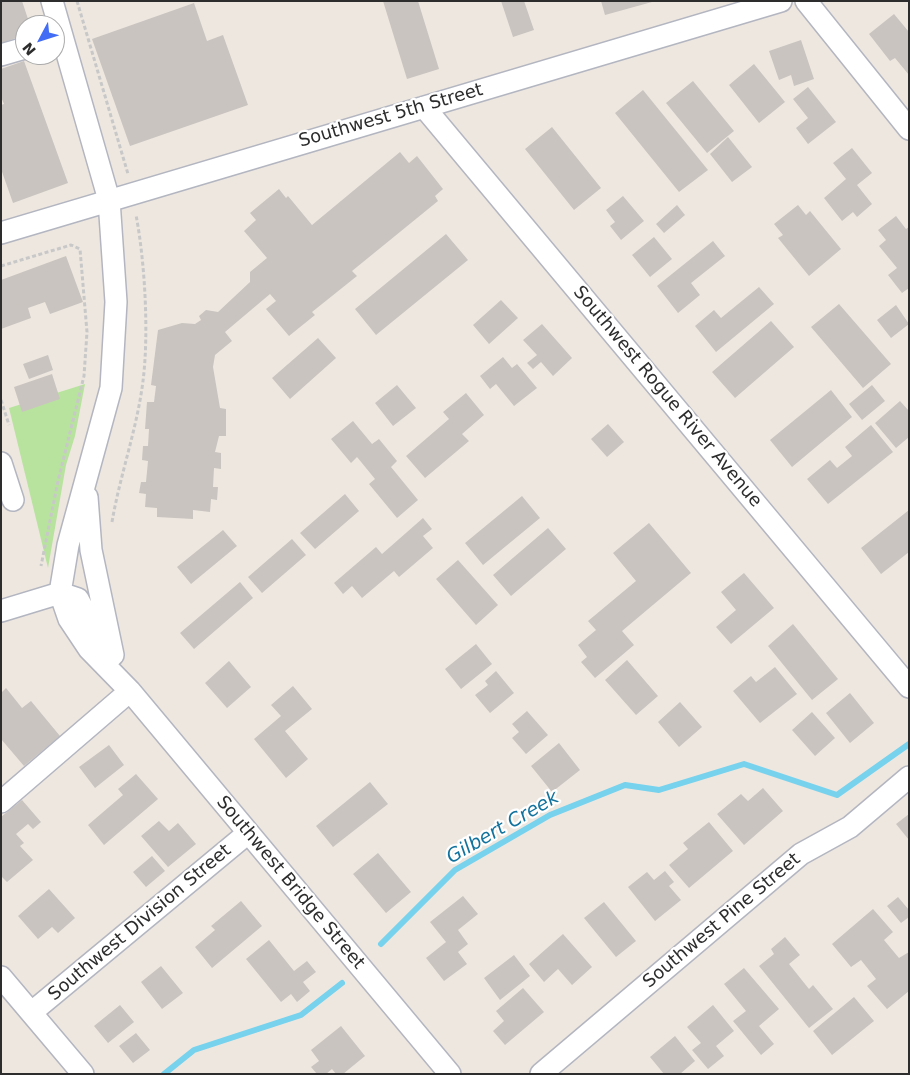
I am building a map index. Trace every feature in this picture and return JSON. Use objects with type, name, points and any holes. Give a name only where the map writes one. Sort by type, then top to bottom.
[{"type":"street","points":[[52,1],[54,15]]},
{"type":"street","name":"Southwest 5th Street","points":[[1,232],[780,1]]},
{"type":"street","points":[[806,1],[909,129]]},
{"type":"street","points":[[1,55],[15,51]]},
{"type":"street","points":[[1,611],[52,595],[86,482],[111,388],[116,302],[109,200],[65,60]]},
{"type":"street","name":"Southwest Rogue River Avenue","points":[[424,107],[909,688]]},
{"type":"street","points":[[1,463],[13,500]]},
{"type":"street","points":[[86,482],[91,550],[113,655]]},
{"type":"street","name":"Southwest Bridge Street","points":[[52,595],[78,599],[95,632],[113,655],[130,691]]},
{"type":"street","name":"Southwest Bridge Street","points":[[52,595],[89,649],[130,691],[450,1074]]},
{"type":"street","points":[[1,802],[130,691]]},
{"type":"street","name":"Southwest Pine Street","points":[[541,1074],[800,854],[850,827],[909,777]]},
{"type":"street","name":"Southwest Division Street","points":[[32,1012],[248,833]]},
{"type":"street","points":[[1,977],[83,1074]]},
{"type":"path","points":[[1,266],[70,245],[80,249],[87,332],[84,376],[41,559],[52,595]]},
{"type":"path","points":[[1,400],[9,425]]},
{"type":"green space","points":[[85,384],[75,436],[66,465],[48,568],[9,408]]},
{"type":"building","points":[[22,1],[27,15],[15,15],[15,38],[1,43],[1,2]]},
{"type":"building","points":[[383,1],[418,1],[439,69],[407,79]]},
{"type":"building","points":[[501,1],[524,1],[534,30],[513,37]]},
{"type":"building","points":[[601,1],[652,1],[652,2],[605,15]]},
{"type":"building","points":[[194,3],[207,41],[223,35],[248,105],[130,146],[92,39]]},
{"type":"building","points":[[894,14],[909,32],[909,75],[895,58],[890,61],[869,34]]},
{"type":"building","points":[[801,40],[814,79],[794,86],[791,75],[779,80],[769,51]]},
{"type":"building","points":[[15,64],[25,65],[68,183],[13,203],[1,169],[1,105],[4,104],[1,97],[1,69]]},
{"type":"building","points":[[754,64],[785,102],[759,123],[729,85]]},
{"type":"building","points":[[693,81],[734,131],[707,153],[666,103]]},
{"type":"building","points":[[808,87],[836,122],[808,144],[796,128],[808,118],[793,99]]},
{"type":"building","points":[[643,90],[708,170],[679,192],[615,113]]},
{"type":"building","points":[[552,127],[601,188],[574,210],[525,149]]},
{"type":"building","points":[[728,137],[752,167],[732,182],[710,154]]},
{"type":"building","points":[[852,148],[872,173],[857,185],[872,204],[857,217],[853,212],[842,221],[824,198],[846,179],[833,163]]},
{"type":"building","points":[[400,152],[409,163],[417,156],[443,189],[435,196],[438,201],[352,271],[357,276],[312,312],[315,315],[289,336],[266,309],[276,301],[270,294],[225,332],[232,341],[215,355],[213,367],[220,408],[226,409],[226,436],[219,436],[215,452],[221,453],[221,469],[214,468],[213,487],[218,487],[217,500],[211,499],[210,512],[193,510],[193,519],[157,517],[157,508],[145,507],[146,494],[139,493],[141,482],[146,482],[148,461],[142,460],[143,446],[148,446],[149,429],[145,429],[147,402],[154,402],[156,386],[151,385],[158,330],[182,323],[195,324],[201,320],[199,316],[206,310],[218,312],[250,282],[250,272],[267,258],[244,231],[256,220],[250,213],[279,189],[286,198],[288,196],[312,225]]},
{"type":"building","points":[[623,196],[644,221],[621,240],[610,226],[615,222],[606,210]]},
{"type":"building","points":[[677,205],[685,215],[664,233],[656,224]]},
{"type":"building","points":[[798,205],[806,215],[810,211],[841,249],[809,276],[778,238],[783,235],[774,224]]},
{"type":"building","points":[[896,216],[906,229],[909,227],[909,288],[902,293],[888,275],[897,268],[879,246],[886,240],[878,230]]},
{"type":"building","points":[[446,234],[468,260],[376,335],[355,309]]},
{"type":"building","points":[[654,237],[672,259],[650,277],[632,255]]},
{"type":"building","points":[[713,241],[725,256],[691,283],[700,295],[678,313],[657,286]]},
{"type":"building","points":[[66,256],[83,302],[50,314],[45,302],[28,308],[31,318],[1,329],[1,280]]},
{"type":"building","points":[[759,287],[774,304],[716,352],[695,326],[714,310],[721,318]]},
{"type":"building","points":[[501,300],[518,318],[489,344],[473,325]]},
{"type":"building","points":[[839,304],[891,364],[863,388],[811,327]]},
{"type":"building","points":[[896,305],[909,324],[891,338],[877,320]]},
{"type":"building","points":[[771,321],[794,347],[735,398],[712,372]]},
{"type":"building","points":[[542,324],[572,358],[553,376],[541,362],[533,369],[527,363],[537,355],[523,340]]},
{"type":"building","points":[[318,338],[336,358],[290,399],[272,378]]},
{"type":"building","points":[[48,355],[53,370],[29,379],[23,364]]},
{"type":"building","points":[[503,357],[512,368],[517,364],[537,388],[514,406],[496,384],[490,389],[480,376]]},
{"type":"building","points":[[52,374],[60,399],[22,412],[14,387]]},
{"type":"building","points":[[397,385],[416,408],[393,426],[375,403]]},
{"type":"building","points":[[872,385],[885,401],[862,420],[849,404]]},
{"type":"building","points":[[831,390],[852,417],[792,467],[770,440]]},
{"type":"building","points":[[466,393],[484,415],[462,434],[469,441],[425,478],[406,456],[449,419],[443,412]]},
{"type":"building","points":[[900,401],[909,411],[909,437],[896,448],[875,423]]},
{"type":"building","points":[[353,421],[372,444],[379,439],[397,461],[391,467],[418,500],[397,518],[369,484],[375,479],[357,457],[351,463],[331,439]]},
{"type":"building","points":[[608,424],[624,442],[607,457],[591,439]]},
{"type":"building","points":[[871,425],[893,452],[828,504],[807,479],[830,460],[837,468],[852,456],[845,447]]},
{"type":"building","points":[[345,494],[359,511],[315,549],[300,533]]},
{"type":"building","points":[[522,496],[540,518],[483,565],[465,543]]},
{"type":"building","points":[[909,510],[909,552],[881,574],[861,548]]},
{"type":"building","points":[[423,518],[432,529],[423,536],[433,548],[399,577],[394,571],[362,598],[352,586],[343,594],[334,583],[376,547],[382,554]]},
{"type":"building","points":[[649,523],[691,573],[622,631],[634,645],[595,678],[581,662],[587,657],[578,645],[596,630],[588,621],[636,581],[613,553]]},
{"type":"building","points":[[548,528],[566,549],[511,596],[493,575]]},
{"type":"building","points":[[223,530],[237,546],[191,584],[177,567]]},
{"type":"building","points":[[292,539],[306,555],[262,593],[248,577]]},
{"type":"building","points":[[458,560],[498,605],[476,625],[436,579]]},
{"type":"building","points":[[744,573],[774,608],[731,644],[716,627],[736,610],[721,592]]},
{"type":"building","points":[[240,582],[253,598],[194,649],[180,633]]},
{"type":"building","points":[[793,624],[838,679],[812,700],[768,646]]},
{"type":"building","points":[[476,644],[492,664],[461,689],[445,669]]},
{"type":"building","points":[[627,660],[658,696],[636,715],[605,680]]},
{"type":"building","points":[[229,661],[251,687],[227,708],[205,683]]},
{"type":"building","points":[[775,667],[797,694],[760,723],[733,691],[751,676],[756,682]]},
{"type":"building","points":[[496,671],[514,693],[490,713],[475,695],[488,685],[485,681]]},
{"type":"building","points":[[293,686],[312,709],[285,731],[308,759],[286,778],[254,739],[281,716],[271,705]]},
{"type":"building","points":[[6,688],[22,708],[31,701],[60,736],[24,766],[1,739],[1,693]]},
{"type":"building","points":[[850,693],[874,723],[850,743],[826,713]]},
{"type":"building","points":[[680,702],[702,727],[679,747],[658,722]]},
{"type":"building","points":[[527,711],[548,735],[526,754],[512,738],[519,732],[512,724]]},
{"type":"building","points":[[812,712],[835,738],[815,756],[792,730]]},
{"type":"building","points":[[559,743],[580,770],[552,792],[531,766]]},
{"type":"building","points":[[109,745],[124,765],[95,788],[79,767]]},
{"type":"building","points":[[136,774],[158,799],[104,845],[88,825],[123,795],[118,789]]},
{"type":"building","points":[[370,782],[388,804],[333,847],[316,826]]},
{"type":"building","points":[[763,788],[783,811],[744,845],[717,814],[741,794],[748,801]]},
{"type":"building","points":[[22,800],[41,822],[33,829],[28,824],[16,834],[24,843],[20,846],[33,860],[7,882],[1,876],[1,817]]},
{"type":"building","points":[[909,814],[909,840],[896,824]]},
{"type":"building","points":[[159,821],[169,831],[178,823],[196,844],[168,867],[141,836]]},
{"type":"building","points":[[709,822],[733,851],[689,888],[669,865],[688,849],[683,843]]},
{"type":"building","points":[[378,853],[411,892],[386,913],[353,874]]},
{"type":"building","points":[[152,856],[165,871],[146,887],[133,872]]},
{"type":"building","points":[[665,871],[674,882],[669,886],[681,900],[655,921],[628,887],[647,872],[654,880]]},
{"type":"building","points":[[49,889],[75,918],[58,933],[52,927],[38,939],[18,916]]},
{"type":"building","points":[[463,896],[478,914],[458,930],[468,944],[458,952],[467,964],[444,981],[426,958],[446,942],[430,922]]},
{"type":"building","points":[[898,897],[909,910],[909,917],[901,923],[887,906]]},
{"type":"building","points":[[241,901],[262,926],[212,968],[195,947],[215,930],[211,926]]},
{"type":"building","points":[[604,902],[636,941],[616,957],[584,918]]},
{"type":"building","points":[[873,909],[893,932],[884,940],[899,958],[909,952],[909,991],[887,1009],[867,986],[876,979],[861,960],[851,967],[832,944]]},
{"type":"building","points":[[563,934],[592,967],[572,985],[558,969],[544,982],[529,964]]},
{"type":"building","points":[[785,937],[800,955],[789,964],[809,989],[813,985],[833,1009],[809,1028],[759,966],[774,954],[771,949]]},
{"type":"building","points":[[269,940],[294,971],[307,961],[316,972],[303,982],[310,991],[297,1002],[291,994],[281,1002],[246,959]]},
{"type":"building","points":[[514,955],[530,976],[500,1000],[484,978]]},
{"type":"building","points":[[161,966],[183,993],[162,1009],[141,982]]},
{"type":"building","points":[[744,968],[779,1009],[759,1026],[774,1044],[761,1055],[733,1021],[746,1011],[724,984]]},
{"type":"building","points":[[523,988],[544,1012],[505,1045],[493,1031],[504,1021],[496,1011]]},
{"type":"building","points":[[854,997],[874,1021],[832,1055],[813,1031]]},
{"type":"building","points":[[120,1005],[134,1022],[108,1043],[94,1026]]},
{"type":"building","points":[[713,1005],[734,1031],[716,1046],[724,1056],[708,1069],[692,1050],[701,1043],[687,1027]]},
{"type":"building","points":[[341,1026],[365,1056],[343,1074],[336,1074],[332,1069],[326,1074],[317,1074],[311,1067],[319,1061],[311,1050]]},
{"type":"building","points":[[136,1033],[150,1050],[133,1063],[119,1046]]},
{"type":"building","points":[[675,1036],[695,1061],[680,1074],[664,1074],[650,1057]]},
{"type":"waterway","name":"Gilbert Creek","points":[[381,944],[455,870],[550,815],[625,785],[659,790],[744,764],[837,795],[909,744]]},
{"type":"waterway","name":"Gilbert Creek","points":[[164,1074],[194,1050],[301,1015],[342,983]]}]
